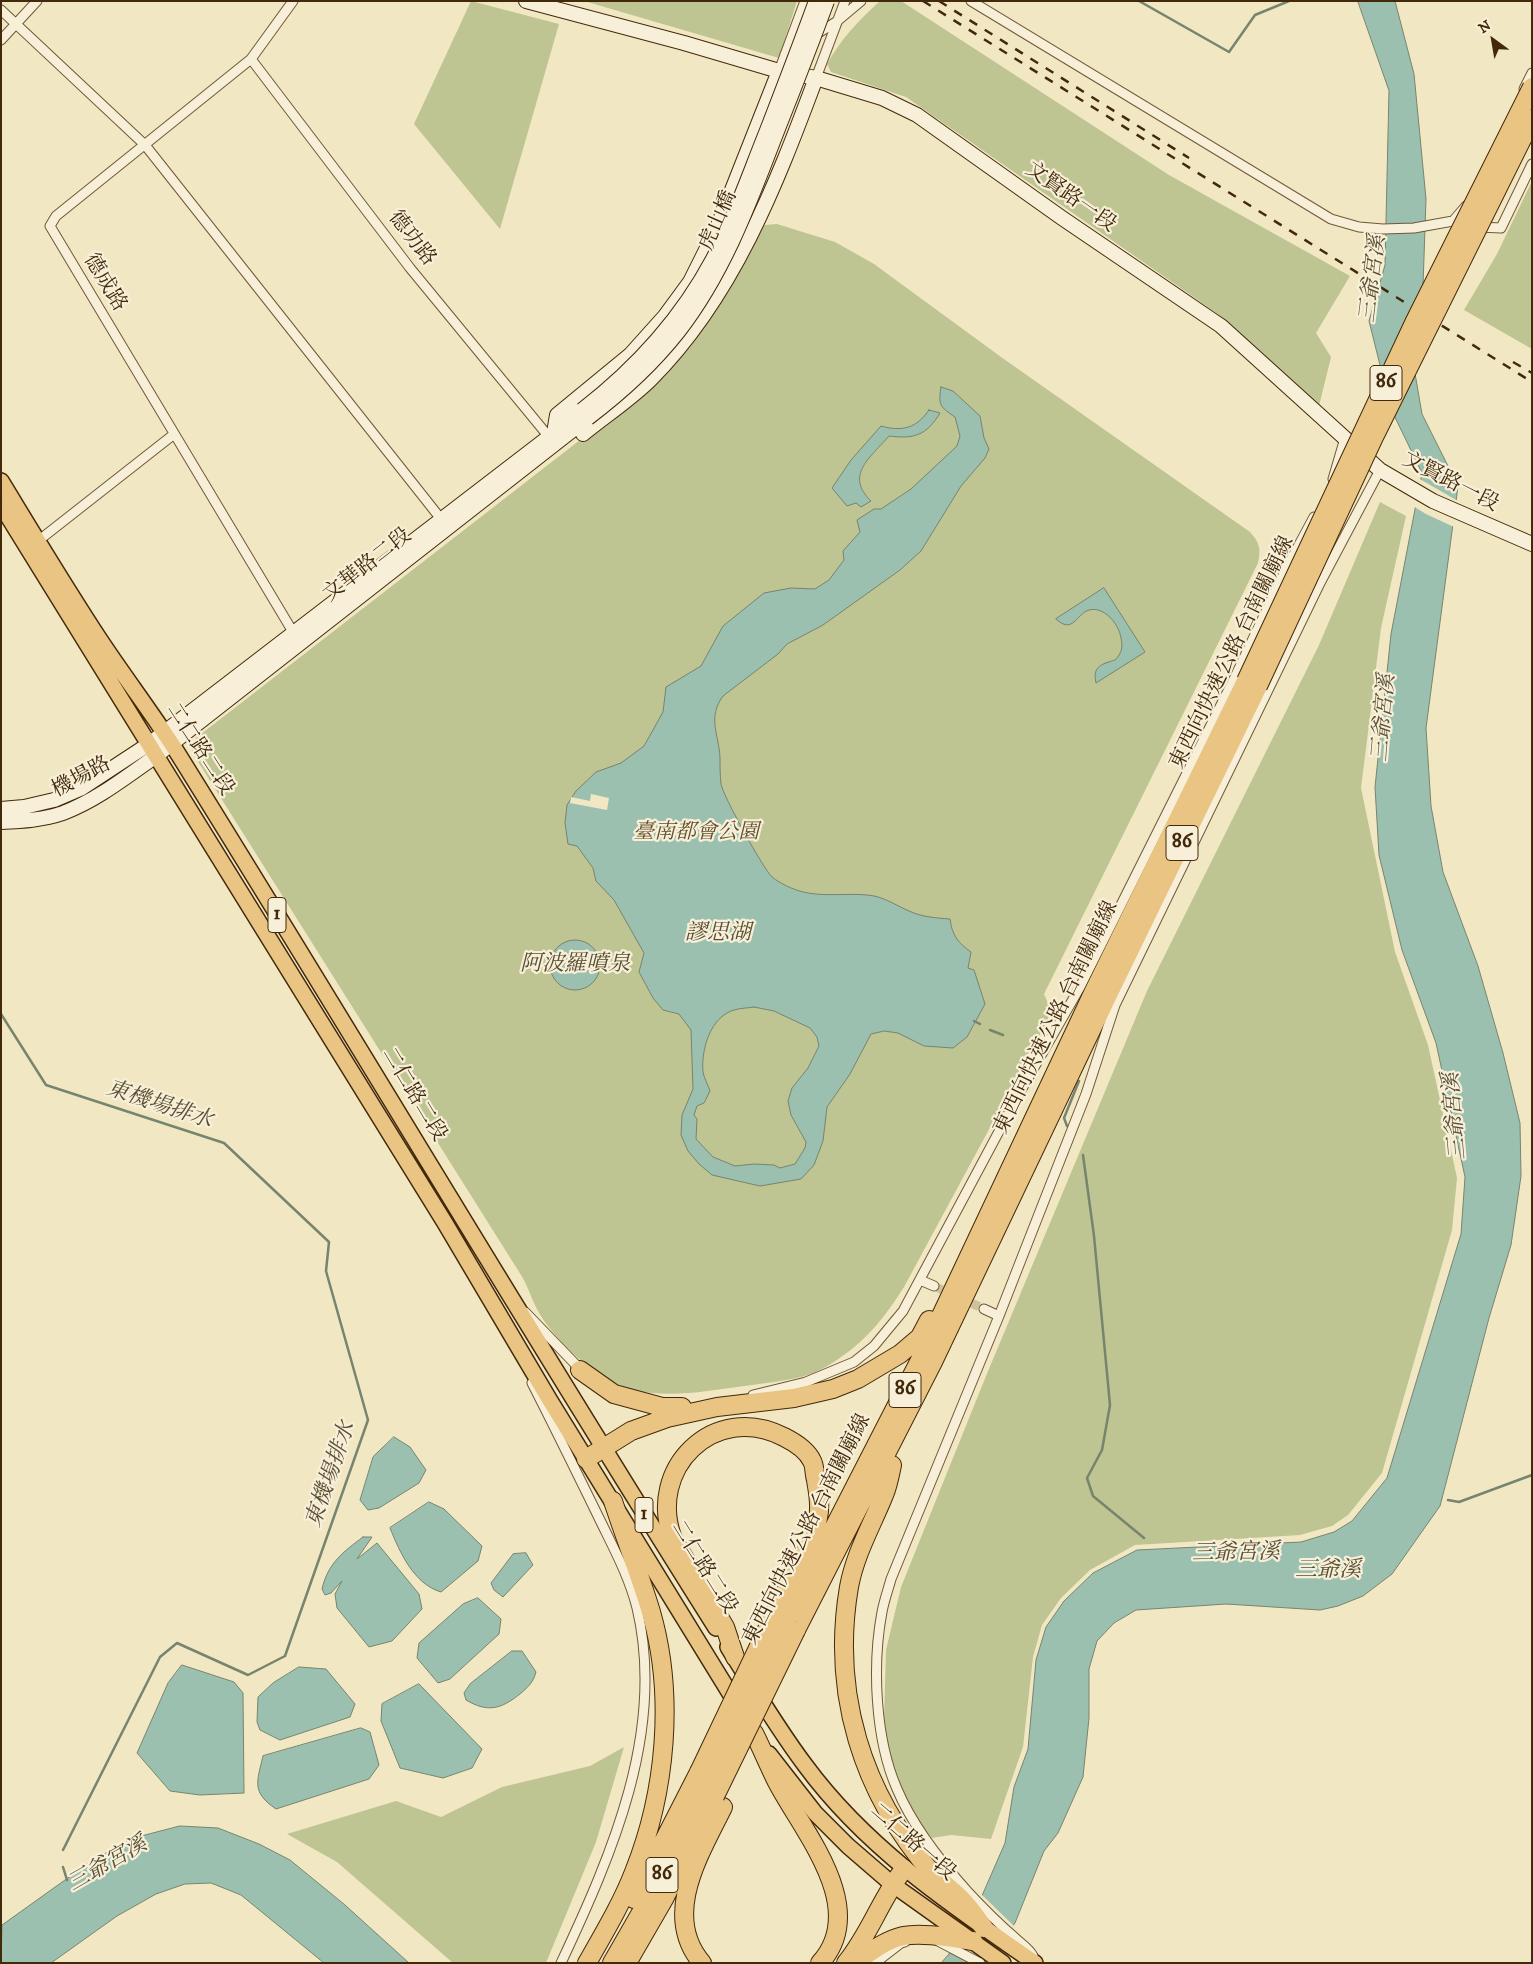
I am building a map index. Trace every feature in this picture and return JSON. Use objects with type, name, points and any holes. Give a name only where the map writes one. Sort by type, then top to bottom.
[{"type":"highway","name":"東西向快速公路 台南關廟線","points":[[1252,684],[1414,323],[1529,91]]},
{"type":"highway","name":"東西向快速公路 台南關廟線","points":[[792,1623],[933,1362],[991,1242],[1099,996],[1532,119]]},
{"type":"highway","name":"東西向快速公路 台南關廟線","points":[[627,1963],[664,1900],[711,1790],[923,1354],[1014,1158],[1071,1057]]},
{"type":"highway","points":[[580,1370],[614,1394],[662,1408],[717,1407],[794,1398],[833,1389],[858,1379],[900,1354],[920,1337],[1014,1158]]},
{"type":"highway","points":[[597,1963],[649,1871],[711,1790],[792,1623],[892,1466],[945,1366],[991,1262],[991,1242]]},
{"type":"highway","points":[[586,1459],[631,1431],[650,1423],[717,1407]]},
{"type":"highway","points":[[735,1657],[725,1627],[673,1539],[668,1525],[666,1510],[670,1482],[677,1466],[686,1454],[710,1435],[727,1428],[758,1427],[773,1432],[803,1449],[813,1462],[820,1501],[818,1518],[810,1541],[792,1623]]},
{"type":"highway","points":[[892,1466],[885,1493],[859,1552],[849,1586],[845,1651],[847,1697],[855,1736],[864,1764],[891,1817],[933,1874],[963,1901],[984,1928]]},
{"type":"highway","points":[[587,1963],[630,1882],[644,1846],[658,1783],[664,1720],[664,1687],[661,1659],[651,1613],[613,1501]]},
{"type":"highway","points":[[754,1733],[777,1782],[829,1874],[838,1910],[837,1928],[832,1944],[820,1963]]},
{"type":"highway","name":"東西向快速公路 台南關廟線","points":[[612,1963],[711,1790]]},
{"type":"highway","points":[[702,1963],[688,1942],[684,1927],[684,1909],[711,1790]]},
{"type":"highway","points":[[846,1963],[861,1942],[892,1884],[904,1869]]},
{"type":"highway","points":[[855,1963],[885,1943],[903,1936],[941,1934],[973,1942]]},
{"type":"main road","name":"二仁路二段","points":[[1,482],[100,641],[168,739],[397,1108],[507,1294],[783,1734]]},
{"type":"main road","name":"二仁路二段","points":[[1,505],[445,1223],[586,1459],[754,1733]]},
{"type":"main road","name":"二仁路一段","points":[[754,1733],[788,1780],[815,1812],[848,1846],[892,1884],[941,1934]]},
{"type":"main road","name":"二仁路一段","points":[[783,1734],[805,1766],[863,1832],[904,1869],[963,1901]]},
{"type":"main road","points":[[984,1928],[1010,1940],[1035,1963]]},
{"type":"main road","points":[[973,1942],[1001,1961]]},
{"type":"street","points":[[5,1],[1,8],[145,145],[441,519]]},
{"type":"street","points":[[1,40],[37,1]]},
{"type":"street","name":"德成路","points":[[293,1],[251,59],[56,216],[50,226],[297,639]]},
{"type":"street","name":"文賢路一段","points":[[526,1],[684,43],[779,71],[816,78],[882,98],[917,114],[1062,218],[1221,326],[1380,470],[1432,501],[1532,544]]},
{"type":"street","points":[[805,1],[717,228],[690,282],[666,316],[630,355],[614,371],[557,415],[554,437],[575,441],[650,380],[700,322],[764,212],[845,1]]},
{"type":"street","name":"虎山橋","points":[[585,414],[652,347],[691,295],[712,259],[752,169],[816,1]]},
{"type":"street","name":"虎山橋","points":[[585,414],[614,398],[660,354],[700,301],[722,264],[740,227],[827,1]]},
{"type":"street","points":[[785,54],[836,22],[861,1]]},
{"type":"street","points":[[970,1],[1331,219],[1359,227],[1383,229],[1414,228],[1453,221],[1468,204],[1529,91],[1532,73]]},
{"type":"street","name":"德功路","points":[[251,59],[410,268],[554,437]]},
{"type":"street","points":[[1430,226],[1501,228],[1532,164]]},
{"type":"street","name":"文華路二段","points":[[297,639],[441,519],[585,414]]},
{"type":"street","points":[[38,541],[174,435]]},
{"type":"street","name":"文華路二段","points":[[168,739],[554,437]]},
{"type":"street","points":[[1252,684],[1286,569],[1332,484],[1345,438]]},
{"type":"street","points":[[507,1294],[544,1330],[580,1370],[606,1384],[634,1395],[669,1403],[702,1403],[780,1389],[831,1372],[854,1362],[874,1346],[903,1311],[1046,1044],[1099,996],[1252,684],[1319,586],[1380,470]]},
{"type":"street","name":"機場路","points":[[1,822],[26,821],[62,813],[92,800],[168,739]]},
{"type":"street","name":"機場路","points":[[1,809],[24,807],[54,800],[82,788],[153,750]]},
{"type":"street","points":[[1010,1940],[963,1901],[943,1862],[912,1818],[896,1788],[885,1756],[877,1710],[877,1669],[882,1613],[891,1579],[999,1316],[1095,1068],[1099,996]]},
{"type":"street","points":[[445,1223],[446,1234],[521,1362],[618,1556],[637,1607],[642,1632],[645,1688],[635,1772],[613,1843],[561,1963]]},
{"type":"street","points":[[920,1280],[934,1286]]},
{"type":"street","points":[[984,1309],[999,1316]]},
{"type":"street","points":[[875,1963],[901,1943],[941,1934],[980,1963]]},
{"type":"green space","points":[[471,1],[559,24],[500,229],[414,124]]},
{"type":"green space","points":[[584,1],[797,1],[779,58]]},
{"type":"green space","points":[[880,1],[901,1],[1169,175],[1350,276],[1316,333],[1331,357],[1319,406],[1218,314],[906,97],[831,72],[827,64],[838,46]]},
{"type":"green space","points":[[1532,181],[1532,349],[1464,310],[1497,254]]},
{"type":"green space","name":"臺南都會公園","points":[[777,224],[835,242],[874,264],[1001,357],[1250,532],[1258,543],[1259,554],[1258,563],[1044,994],[1049,1006],[1048,1020],[904,1287],[891,1307],[868,1334],[851,1350],[831,1364],[811,1374],[710,1391],[674,1394],[656,1393],[639,1391],[606,1379],[577,1357],[549,1328],[535,1305],[526,1283],[192,752],[192,745],[196,738],[647,388],[754,233],[765,225]]},
{"type":"green space","points":[[1380,502],[1406,516],[1381,628],[1361,788],[1395,952],[1428,1045],[1457,1178],[1452,1230],[1382,1473],[1348,1515],[1332,1526],[1300,1535],[1135,1545],[1090,1570],[1061,1598],[1042,1625],[1033,1657],[1023,1747],[991,1839],[951,1835],[932,1838],[920,1823],[903,1791],[889,1754],[884,1718],[886,1650],[901,1587],[986,1376],[1147,991],[1319,645]]},
{"type":"green space","points":[[624,1747],[596,1842],[546,1963],[453,1963],[337,1862],[287,1834],[396,1801],[441,1817],[502,1787],[590,1766]]},
{"type":"water","name":"三爺溪","points":[[1358,1],[1395,1],[1414,74],[1426,199],[1423,286],[1408,333],[1422,414],[1458,486],[1426,728],[1431,806],[1443,872],[1478,966],[1503,1053],[1520,1123],[1521,1176],[1511,1245],[1489,1318],[1440,1506],[1392,1574],[1363,1596],[1338,1606],[1320,1610],[1226,1604],[1136,1610],[1114,1623],[1097,1641],[1089,1669],[1089,1718],[1083,1777],[1058,1833],[1044,1851],[1015,1923],[984,1963],[941,1963],[949,1954],[981,1898],[1005,1843],[1014,1787],[1028,1749],[1036,1660],[1046,1627],[1064,1601],[1093,1573],[1137,1550],[1301,1542],[1334,1532],[1352,1521],[1387,1478],[1461,1234],[1465,1177],[1436,1043],[1402,950],[1379,855],[1375,787],[1391,634],[1422,473],[1391,409],[1369,321],[1385,265],[1389,91]]},
{"type":"water","name":"謬思湖","points":[[941,387],[953,391],[980,416],[984,438],[989,449],[985,458],[961,486],[921,551],[900,570],[823,625],[787,644],[778,654],[723,696],[718,704],[715,726],[723,791],[753,848],[772,877],[787,886],[803,892],[873,896],[919,915],[950,919],[956,938],[971,952],[968,968],[974,970],[985,1004],[967,1037],[953,1048],[924,1046],[898,1033],[884,1031],[871,1034],[850,1074],[827,1107],[823,1141],[814,1165],[801,1179],[760,1186],[712,1175],[688,1151],[681,1135],[682,1115],[693,1089],[691,1030],[679,1014],[663,1010],[653,998],[639,972],[644,953],[614,900],[596,881],[593,868],[577,846],[568,844],[565,823],[567,805],[576,791],[596,772],[621,763],[644,746],[663,712],[666,687],[701,666],[723,626],[764,593],[791,588],[815,589],[829,580],[844,560],[843,551],[860,532],[857,520],[874,509],[881,509],[911,489],[957,446],[960,436],[955,417],[941,405]],"holes":[[[754,1007],[774,1011],[810,1028],[817,1037],[819,1046],[808,1068],[792,1088],[788,1101],[791,1115],[806,1142],[805,1148],[795,1164],[780,1168],[774,1165],[754,1164],[735,1166],[713,1157],[696,1139],[697,1119],[694,1115],[697,1106],[704,1103],[710,1091],[703,1072],[706,1045],[713,1027],[726,1014],[737,1009]]]},
{"type":"water","points":[[929,410],[940,413],[930,427],[912,436],[889,436],[868,459],[860,475],[860,483],[863,492],[871,501],[861,507],[856,503],[847,506],[832,488],[851,460],[881,426],[896,429],[914,425]]},
{"type":"water","points":[[1104,588],[1145,652],[1096,683],[1095,673],[1097,669],[1115,660],[1121,652],[1122,641],[1114,622],[1105,613],[1095,609],[1085,612],[1070,624],[1066,625],[1056,619]]},
{"type":"water","name":"阿波羅噴泉","points":[[575,940],[589,944],[596,951],[600,965],[596,979],[589,986],[575,990],[561,986],[554,979],[550,965],[554,951],[561,944]]},
{"type":"water","points":[[394,1437],[410,1447],[426,1470],[419,1483],[379,1508],[368,1510],[360,1500],[373,1457]]},
{"type":"water","points":[[429,1502],[444,1509],[482,1546],[478,1561],[441,1592],[431,1588],[416,1575],[403,1557],[390,1528]]},
{"type":"water","points":[[363,1537],[372,1537],[357,1559],[377,1543],[419,1594],[422,1609],[392,1641],[369,1647],[337,1608],[335,1594],[342,1581],[331,1593],[325,1595],[322,1589],[332,1565],[343,1553]]},
{"type":"water","points":[[526,1553],[533,1565],[503,1597],[494,1590],[491,1583],[513,1554]]},
{"type":"water","points":[[478,1598],[501,1619],[499,1634],[450,1679],[438,1683],[417,1658],[419,1643],[463,1604]]},
{"type":"water","points":[[512,1651],[522,1651],[536,1672],[528,1687],[507,1703],[494,1708],[481,1707],[466,1700],[464,1693],[470,1684]]},
{"type":"water","points":[[182,1665],[234,1682],[243,1693],[244,1793],[200,1795],[170,1791],[137,1753],[168,1683]]},
{"type":"water","points":[[299,1667],[326,1669],[355,1704],[350,1717],[280,1740],[260,1730],[257,1722],[258,1697],[273,1683]]},
{"type":"water","points":[[419,1684],[482,1749],[472,1768],[443,1778],[400,1768],[381,1721],[382,1704]]},
{"type":"water","points":[[361,1728],[370,1732],[379,1765],[369,1779],[276,1809],[259,1792],[258,1780],[263,1756]]},
{"type":"water","name":"三爺宮溪","points":[[180,1826],[218,1828],[259,1844],[290,1860],[345,1905],[409,1963],[324,1963],[241,1895],[211,1883],[185,1884],[156,1894],[117,1916],[51,1963],[1,1963],[2,1925],[93,1860],[134,1838]]},
{"type":"pier","points":[[1418,478],[1458,501],[1454,527],[1413,506]]},
{"type":"pier","points":[[591,794],[609,798],[607,810],[570,803],[571,797],[590,801]]},
{"type":"pier","points":[[980,1893],[1015,1927],[987,1963],[967,1963],[948,1950]]},
{"type":"waterway","points":[[1139,1],[1229,52],[1255,15],[1289,1]]},
{"type":"waterway","name":"東機場排水","points":[[1,1014],[46,1085],[224,1143],[329,1242],[326,1271],[368,1420],[285,1656],[248,1675],[177,1643],[160,1657],[63,1850]]},
{"type":"waterway","points":[[974,1021],[980,1024]]},
{"type":"waterway","points":[[990,1030],[1003,1035]]},
{"type":"waterway","points":[[1067,1126],[1064,1118],[1079,1081]]},
{"type":"waterway","points":[[1083,1155],[1094,1236],[1110,1405],[1102,1450],[1087,1478],[1093,1496],[1144,1538]]},
{"type":"waterway","points":[[1448,1500],[1459,1502],[1532,1475]]},
{"type":"waterway","name":"東機場排水","points":[[63,1867],[67,1880]]},
{"type":"tunnel","points":[[934,1286],[984,1309]]},
{"type":"railway","points":[[923,1],[1532,382]]},
{"type":"railway","points":[[939,1],[1189,158]]},
{"type":"railway","points":[[1513,362],[1532,373]]}]
